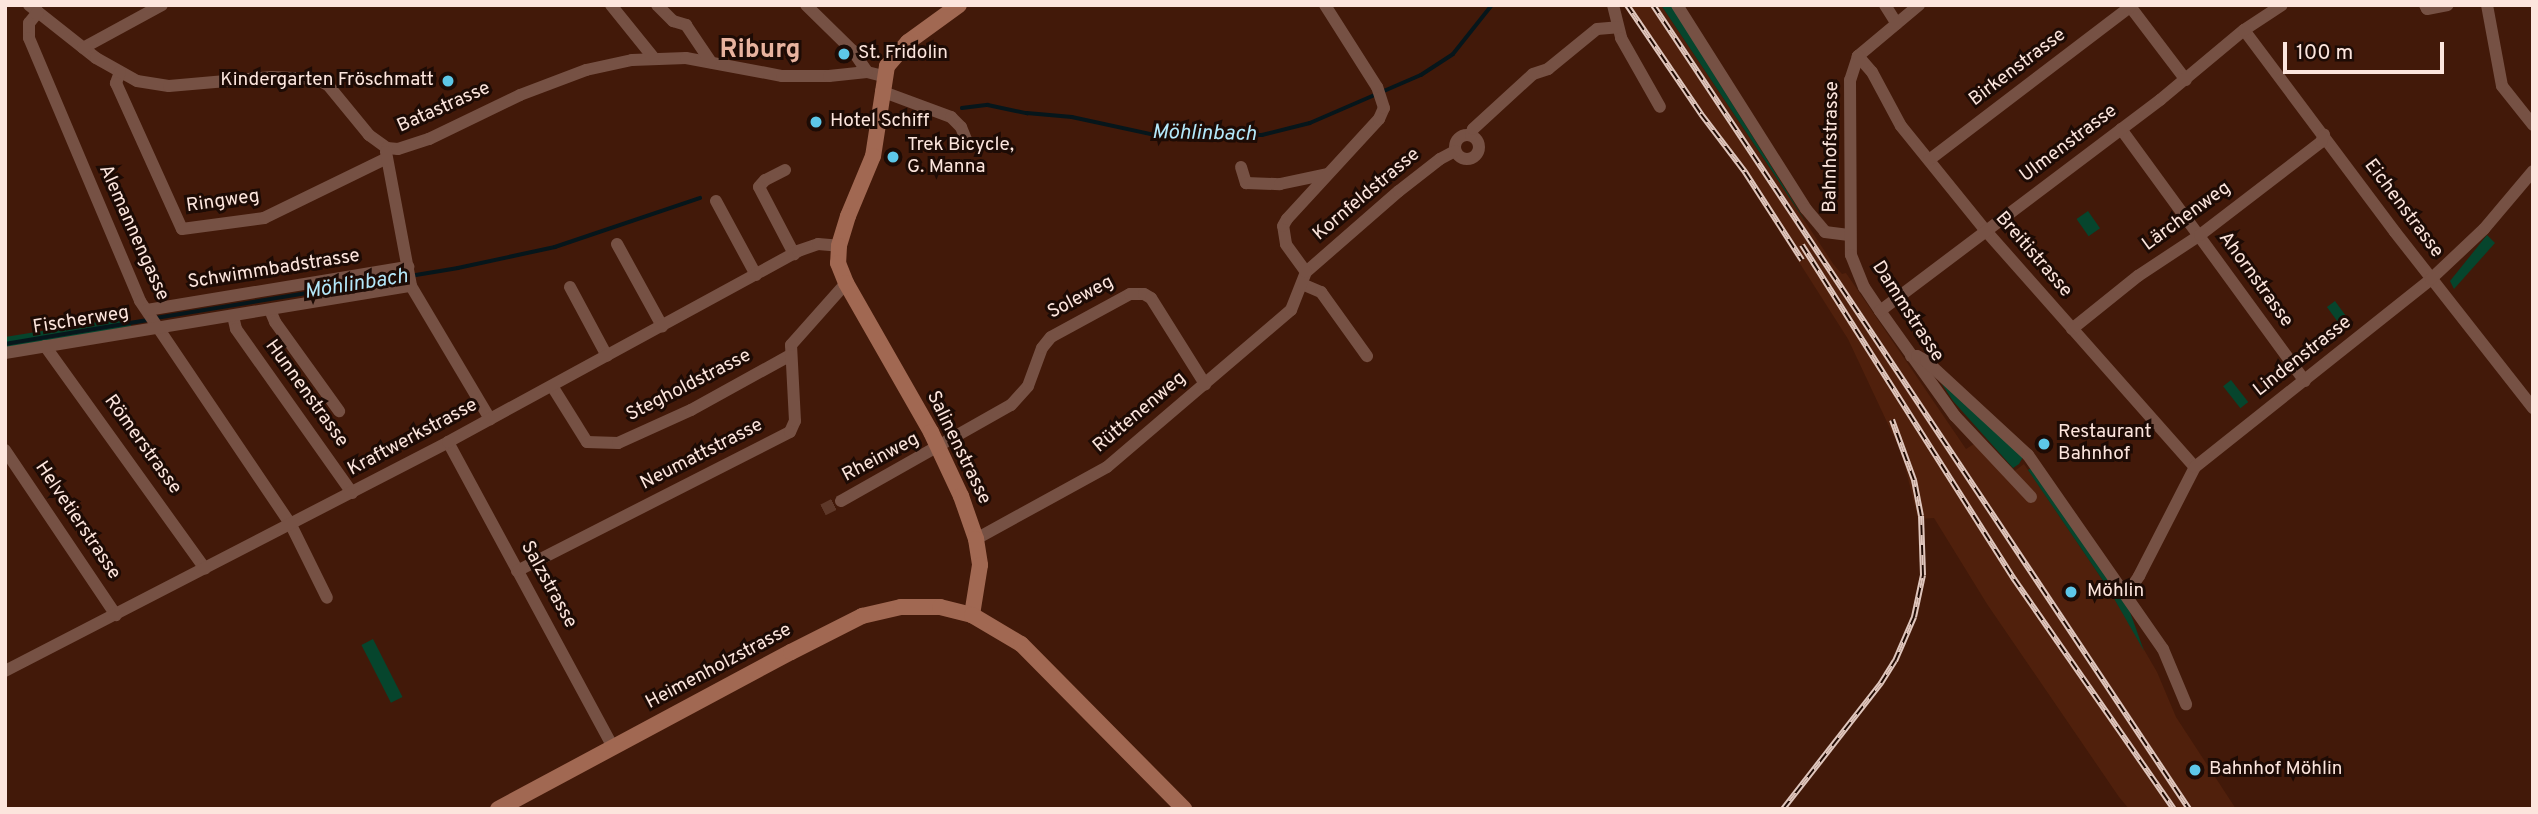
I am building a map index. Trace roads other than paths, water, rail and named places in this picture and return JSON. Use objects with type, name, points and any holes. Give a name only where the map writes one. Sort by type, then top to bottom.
[{"type":"street","points":[[83,48],[162,5]]},
{"type":"street","points":[[611,5],[653,57]]},
{"type":"street","points":[[657,5],[673,21],[686,25],[711,62]]},
{"type":"street","points":[[806,5],[877,79],[951,117],[961,127],[968,144]]},
{"type":"street","points":[[839,246],[873,156],[877,79],[899,50],[959,5]]},
{"type":"street","points":[[1325,5],[1379,91],[1384,108],[1379,119],[1283,226],[1286,244],[1304,278],[1321,292],[1367,356]]},
{"type":"street","points":[[1613,5],[1621,38],[1660,107]]},
{"type":"street","points":[[1677,5],[1806,209],[1825,232],[1849,235]]},
{"type":"street","points":[[1885,5],[1897,24]]},
{"type":"street","name":"Bahnhofstrasse","points":[[1849,235],[1850,80],[1858,57],[1919,5]]},
{"type":"street","name":"Ulmenstrasse","points":[[1880,311],[2186,80],[2245,30],[2282,5]]},
{"type":"street","points":[[2425,5],[2427,9],[2448,5]]},
{"type":"street","points":[[2487,5],[2502,86],[2533,125]]},
{"type":"street","points":[[2129,6],[2186,80]]},
{"type":"street","name":"Birkenstrasse","points":[[1929,160],[2129,6]]},
{"type":"street","name":"Batastrasse","points":[[34,8],[83,48],[137,81],[169,86],[272,77],[316,79],[328,85],[386,153],[408,148],[520,95],[586,71],[653,57],[711,62],[782,76],[877,79]]},
{"type":"street","name":"Alemannengasse","points":[[34,8],[29,23],[29,38],[134,289],[157,328],[290,525],[327,598]]},
{"type":"street","name":"Kornfeldstrasse","points":[[1471,135],[1473,129],[1533,74],[1548,69],[1597,29],[1618,27]]},
{"type":"street","name":"Eichenstrasse","points":[[2245,30],[2431,279],[2533,408]]},
{"type":"street","name":"Breitistrasse","points":[[1858,57],[1872,72],[1901,126],[1986,231],[2195,467]]},
{"type":"street","name":"Ringweg","points":[[120,72],[116,83],[182,229],[264,218],[386,153]]},
{"type":"street","name":"Ahornstrasse","points":[[2121,129],[2305,381]]},
{"type":"street","name":"Kornfeldstrasse","points":[[1471,135],[1479,142],[1475,157],[1467,159],[1455,151],[1455,143],[1460,136],[1471,135]]},
{"type":"street","name":"Lärchenweg","points":[[2072,329],[2138,276],[2200,235],[2320,142],[2324,135]]},
{"type":"street","name":"Kornfeldstrasse","points":[[1304,278],[1399,191],[1455,151]]},
{"type":"street","points":[[386,153],[411,286],[490,419]]},
{"type":"street","points":[[1241,167],[1246,183],[1280,184],[1327,174]]},
{"type":"street","points":[[785,170],[765,180],[759,187],[794,254]]},
{"type":"street","name":"Lindenstrasse","points":[[2127,594],[2195,467],[2431,279],[2484,229],[2533,171]]},
{"type":"street","points":[[716,201],[756,275]]},
{"type":"street","name":"Dammstrasse","points":[[1849,235],[1855,266],[1880,311],[1910,356],[1955,416],[2032,497]]},
{"type":"street","points":[[617,244],[662,326]]},
{"type":"street","name":"Kraftwerkstrasse","points":[[5,671],[352,493],[794,254],[818,244],[839,246]]},
{"type":"street","name":"Salinenstrasse","points":[[839,246],[838,263],[846,283],[939,449],[961,496],[976,539],[980,565],[972,615]]},
{"type":"street","name":"Schwimmbadstrasse","points":[[147,310],[408,267]]},
{"type":"street","name":"Rüttenenweg","points":[[976,539],[1107,467],[1291,310],[1304,278]]},
{"type":"street","points":[[789,356],[796,338],[846,283]]},
{"type":"street","name":"Fischerweg","points":[[5,354],[411,286]]},
{"type":"street","points":[[570,287],[607,356]]},
{"type":"street","name":"Soleweg","points":[[939,449],[1022,397],[1042,348],[1051,337],[1130,294],[1144,294],[1152,298],[1205,384]]},
{"type":"street","points":[[270,310],[275,322],[339,411]]},
{"type":"street","name":"Hunnenstrasse","points":[[233,316],[236,329],[352,493]]},
{"type":"street","name":"Römerstrasse","points":[[45,346],[205,569]]},
{"type":"street","name":"Stegholdstrasse","points":[[552,386],[587,442],[618,443],[691,410],[789,356]]},
{"type":"street","name":"Neumattstrasse","points":[[517,571],[790,432],[795,421],[789,356]]},
{"type":"street","points":[[1910,356],[1917,356],[1926,362],[1961,396],[2022,447],[2163,649],[2186,704]]},
{"type":"street","name":"Salzstrasse","points":[[448,442],[613,747]]},
{"type":"street","name":"Rheinweg","points":[[841,501],[939,449]]},
{"type":"street","name":"Helvetierstrasse","points":[[5,450],[116,615]]},
{"type":"street","name":"Heimenholzstrasse","points":[[498,809],[863,616],[901,607],[940,607],[972,615]]},
{"type":"street","points":[[972,615],[1020,644],[1184,809]]},
{"type":"waterway","name":"Möhlinbach","points":[[962,108],[988,105],[1027,113],[1072,117],[1160,136],[1262,135],[1310,123],[1421,75],[1453,54],[1492,5]]},
{"type":"waterway","name":"Möhlinbach","points":[[156,318],[458,268],[555,247],[700,198]]},
{"type":"waterway","name":"Möhlinbach","points":[[5,344],[149,320]]},
{"type":"tunnel","points":[[823,510],[841,501]]},
{"type":"railway","points":[[1627,5],[1701,114],[1745,172],[1802,260]]},
{"type":"railway","points":[[1653,5],[2189,809]]},
{"type":"railway","points":[[1802,245],[2014,579],[2174,809]]},
{"type":"railway","points":[[1783,809],[1881,683],[1895,661],[1914,617],[1923,575],[1921,516],[1914,480],[1892,420]]},
{"type":"place","name":"St. Fridolin","points":[[844,54]]},
{"type":"place","name":"Kindergarten Fröschmatt","points":[[448,81]]},
{"type":"place","name":"Hotel Schiff","points":[[816,122]]},
{"type":"place","name":"Trek Bicycle, G. Manna","points":[[893,157]]},
{"type":"place","name":"Restaurant Bahnhof","points":[[2044,444]]},
{"type":"place","name":"Möhlin","points":[[2071,592]]},
{"type":"place","name":"Bahnhof Möhlin","points":[[2195,770]]},
{"type":"district","name":"Riburg","points":[[760,51]]}]
